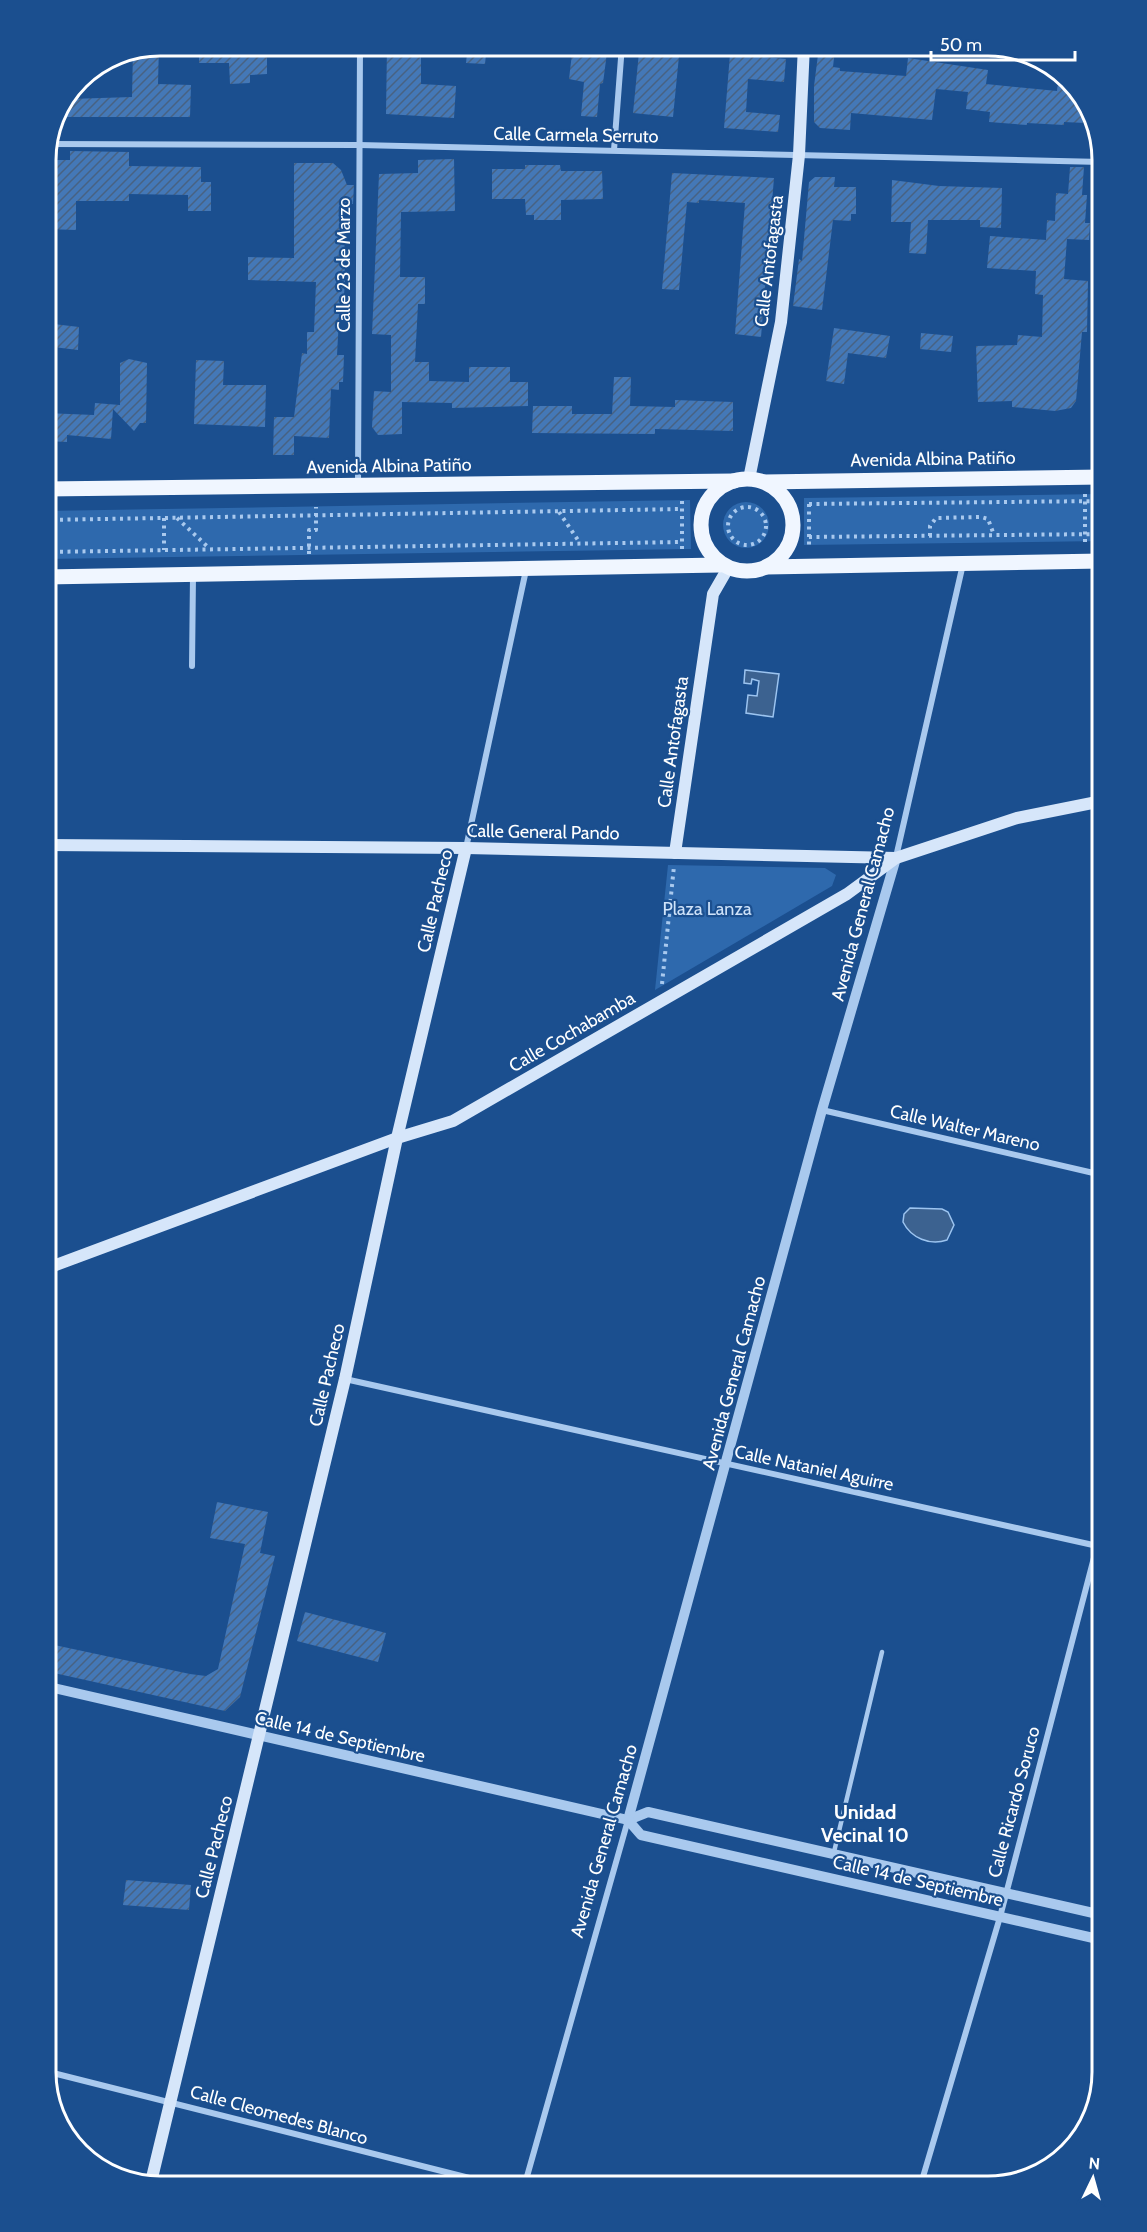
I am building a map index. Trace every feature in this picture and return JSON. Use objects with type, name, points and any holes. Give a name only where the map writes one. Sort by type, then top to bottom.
[{"type":"main road","name":"Calle Antofagasta","points":[[749,481],[781,322],[799,155],[804,56]]},
{"type":"main road","name":"Avenida Albina Patiño","points":[[56,489],[1091,477]]},
{"type":"main road","points":[[724,566],[703,541],[700,526],[703,511],[709,497],[720,487],[749,481],[780,491],[793,516],[793,532],[788,546],[779,559],[766,567]]},
{"type":"main road","points":[[56,577],[724,566],[751,571],[766,567],[1091,561]]},
{"type":"main road","name":"Calle Antofagasta","points":[[675,853],[713,594],[724,566]]},
{"type":"main road","name":"Calle Cochabamba","points":[[56,1265],[397,1138],[453,1121],[848,894],[896,858],[1017,818],[1091,803]]},
{"type":"main road","name":"Calle General Pando","points":[[56,844],[466,848],[896,858]]},
{"type":"main road","name":"Calle Pacheco","points":[[152,2176],[345,1379],[397,1138],[466,848]]},
{"type":"street","name":"Calle 23 de Marzo","points":[[358,485],[360,56]]},
{"type":"street","points":[[614,150],[621,56]]},
{"type":"street","name":"Calle Carmela Serruto","points":[[57,144],[359,145],[1091,162]]},
{"type":"street","name":"Avenida General Camacho","points":[[527,2176],[726,1464],[822,1110],[896,858],[963,564]]},
{"type":"street","name":"Calle Pacheco","points":[[466,848],[527,569]]},
{"type":"street","points":[[192,666],[193,574]]},
{"type":"street","name":"Calle Walter Mareno","points":[[822,1110],[1091,1172]]},
{"type":"street","name":"Calle Nataniel Aguirre","points":[[345,1379],[1091,1544]]},
{"type":"street","name":"Calle Ricardo Soruco","points":[[923,2176],[1000,1917],[1091,1579]]},
{"type":"street","name":"Calle 14 de Septiembre","points":[[56,1689],[627,1820],[648,1812],[1091,1914]]},
{"type":"street","name":"Calle 14 de Septiembre","points":[[627,1820],[641,1835],[1091,1938]]},
{"type":"street","name":"Calle Cleomedes Blanco","points":[[56,2074],[463,2176]]},
{"type":"lane","points":[[834,1855],[882,1652]]},
{"type":"path","points":[[1085,494],[1085,542]]},
{"type":"path","points":[[809,497],[809,545]]},
{"type":"path","points":[[682,501],[682,549]]},
{"type":"path","points":[[809,504],[1091,501]]},
{"type":"path","points":[[309,554],[309,530],[316,530],[316,507]]},
{"type":"path","points":[[751,507],[765,519],[766,531],[753,545],[741,545],[728,531],[729,518],[738,508],[751,507]]},
{"type":"path","points":[[56,520],[682,509]]},
{"type":"path","points":[[558,511],[581,543]]},
{"type":"path","points":[[930,536],[930,526],[936,518],[981,517],[988,519],[993,526],[994,535]]},
{"type":"path","points":[[164,518],[165,550]]},
{"type":"path","points":[[177,518],[210,549]]},
{"type":"path","points":[[809,537],[1091,534]]},
{"type":"path","points":[[56,552],[682,542]]},
{"type":"path","points":[[660,1002],[675,853]]},
{"type":"green space","points":[[1091,494],[1091,541],[804,545],[804,498]]},
{"type":"green space","points":[[690,500],[691,549],[56,559],[56,511]]},
{"type":"green space","points":[[746,502],[755,503],[762,509],[768,516],[768,534],[762,541],[755,547],[746,548],[737,547],[730,541],[724,534],[723,525],[724,516],[730,509],[737,503]]},
{"type":"green space","name":"Plaza Lanza","points":[[668,865],[825,868],[836,875],[832,886],[655,990]]},
{"type":"shaded area","points":[[745,670],[779,674],[773,717],[746,713],[748,695],[757,696],[759,681],[752,679],[751,684],[744,683]]},
{"type":"shaded area","points":[[910,1208],[942,1209],[948,1212],[954,1225],[947,1240],[928,1241],[916,1236],[906,1228],[903,1222],[904,1214]]},
{"type":"building","points":[[159,56],[158,84],[191,85],[190,117],[65,117],[75,99],[132,97],[133,59]]},
{"type":"building","points":[[199,56],[267,56],[267,74],[250,75],[250,83],[230,84],[229,63],[199,63]]},
{"type":"building","points":[[387,56],[421,56],[421,84],[456,86],[454,118],[386,114]]},
{"type":"building","points":[[467,56],[486,56],[485,64],[466,63]]},
{"type":"building","points":[[572,56],[607,56],[603,83],[600,84],[597,117],[581,116],[584,82],[569,79]]},
{"type":"building","points":[[639,56],[679,56],[673,117],[633,113]]},
{"type":"building","points":[[730,56],[786,59],[784,82],[748,79],[746,112],[780,115],[778,132],[724,128]]},
{"type":"building","points":[[818,56],[834,56],[833,67],[840,68],[840,71],[906,76],[908,58],[988,70],[986,84],[1057,91],[1058,83],[1078,107],[1085,123],[1064,122],[1064,125],[1027,123],[1027,125],[989,122],[990,112],[966,109],[968,92],[936,89],[932,120],[851,113],[850,130],[820,128],[814,122],[814,86]]},
{"type":"building","points":[[70,151],[129,152],[129,166],[201,167],[201,182],[211,182],[211,211],[188,211],[188,195],[129,194],[129,201],[76,201],[76,230],[56,229],[56,160],[70,160]]},
{"type":"building","points":[[454,159],[455,211],[401,212],[400,277],[425,277],[425,304],[418,304],[415,362],[429,362],[429,381],[469,382],[469,367],[510,367],[510,382],[528,382],[528,406],[452,408],[452,403],[402,402],[402,434],[378,435],[372,427],[374,391],[391,392],[391,335],[372,334],[379,174],[418,173],[418,160]]},
{"type":"building","points":[[294,163],[333,163],[341,170],[347,185],[354,185],[353,204],[344,204],[345,282],[342,319],[339,319],[337,355],[344,355],[343,382],[339,382],[339,390],[331,389],[329,438],[294,436],[294,455],[273,455],[274,417],[294,417],[302,353],[307,354],[307,332],[314,332],[316,282],[248,280],[248,257],[294,258]]},
{"type":"building","points":[[525,165],[560,165],[561,171],[602,171],[603,199],[561,200],[561,220],[534,220],[534,215],[526,215],[525,199],[492,199],[492,169],[525,169]]},
{"type":"building","points":[[1070,167],[1084,167],[1082,195],[1087,195],[1085,223],[1090,223],[1089,240],[1067,239],[1064,279],[1088,281],[1087,332],[1082,332],[1076,401],[1071,408],[1055,411],[1012,407],[1012,401],[978,402],[976,346],[1017,345],[1018,335],[1042,337],[1043,295],[1035,294],[1036,271],[987,268],[990,236],[1046,240],[1047,220],[1055,221],[1056,193],[1068,194]]},
{"type":"building","points":[[672,173],[774,178],[761,337],[735,334],[745,203],[699,200],[699,203],[687,202],[679,290],[662,289]]},
{"type":"building","points":[[815,177],[835,177],[834,187],[856,187],[856,214],[851,214],[851,221],[833,220],[822,310],[793,306],[799,259],[802,261],[809,182]]},
{"type":"building","points":[[892,180],[939,186],[1002,188],[1001,228],[980,227],[980,220],[928,220],[926,254],[909,253],[911,222],[891,222]]},
{"type":"building","points":[[56,324],[79,327],[78,350],[56,347]]},
{"type":"building","points":[[834,328],[890,336],[886,358],[848,353],[844,384],[826,381]]},
{"type":"building","points":[[921,333],[953,336],[951,352],[920,349]]},
{"type":"building","points":[[129,359],[147,363],[146,423],[140,423],[134,431],[113,409],[111,439],[67,435],[67,442],[56,442],[56,413],[94,415],[95,403],[120,405],[120,363]]},
{"type":"building","points":[[196,360],[224,361],[223,385],[266,385],[265,427],[194,424]]},
{"type":"building","points":[[614,377],[631,377],[630,406],[675,407],[675,400],[733,402],[733,431],[655,429],[655,434],[532,433],[533,406],[572,406],[572,414],[612,414]]},
{"type":"building","points":[[217,1502],[268,1512],[260,1553],[275,1556],[240,1697],[225,1711],[56,1673],[56,1645],[190,1674],[206,1676],[218,1669],[245,1544],[210,1538]]},
{"type":"building","points":[[305,1612],[386,1633],[378,1662],[297,1641]]},
{"type":"building","points":[[126,1880],[191,1885],[189,1910],[123,1905]]},
{"type":"district","name":"Unidad Vecinal 10","points":[[865,1824]]}]
